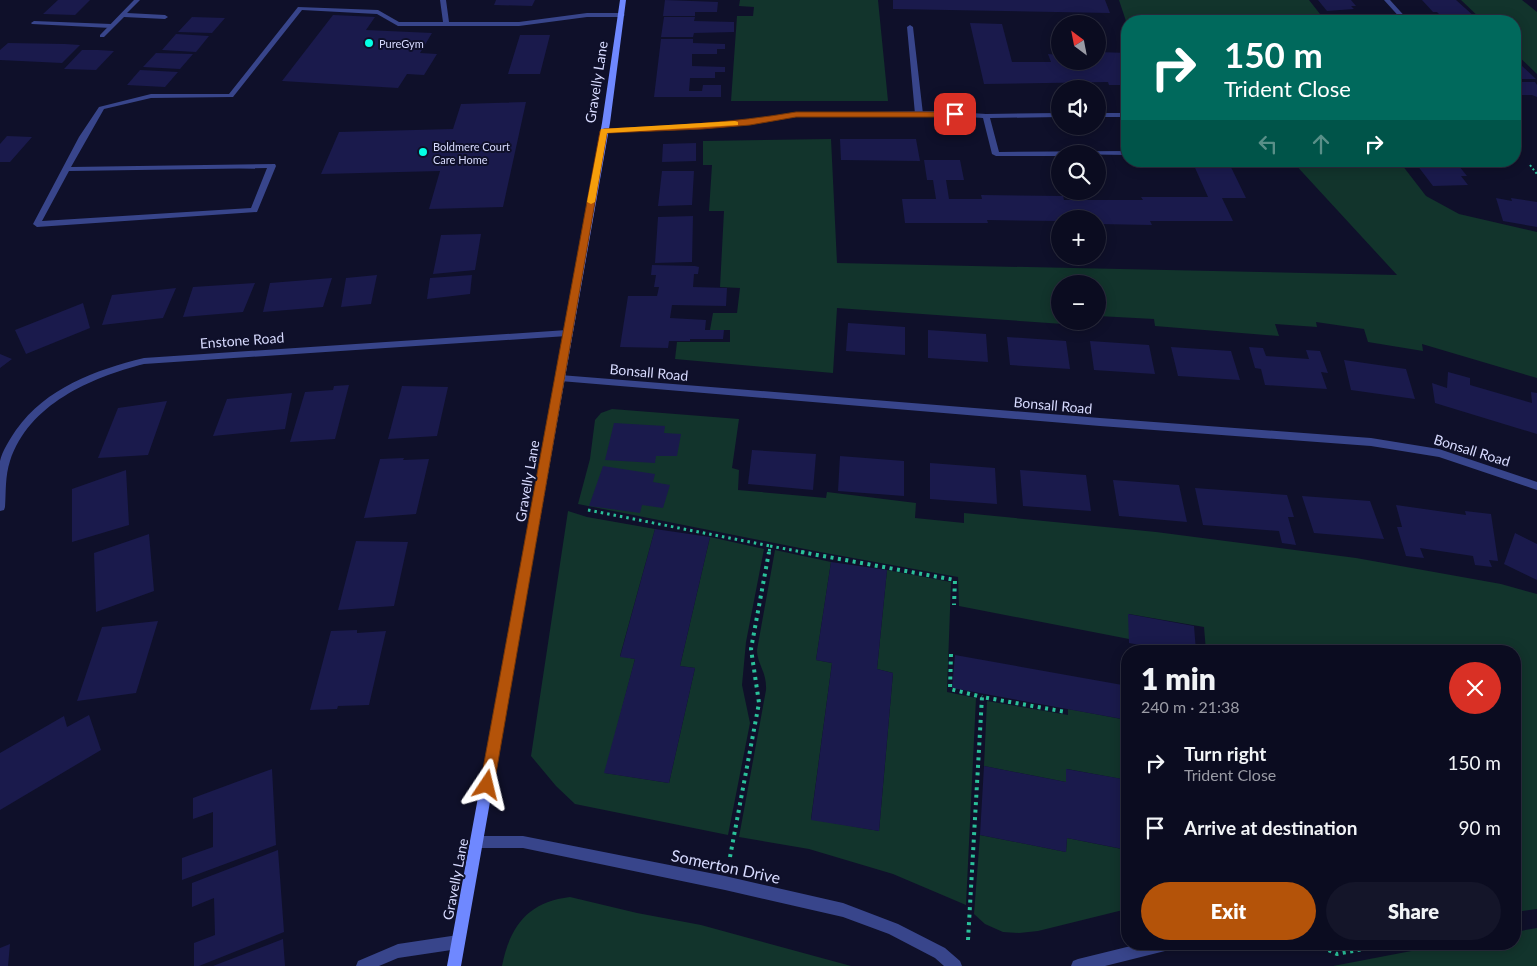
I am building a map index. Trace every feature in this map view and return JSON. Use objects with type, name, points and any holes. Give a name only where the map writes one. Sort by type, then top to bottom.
[{"type":"main road","name":"Gravelly Lane","points":[[454,966],[604,131],[623,0]]},
{"type":"street","points":[[102,36],[137,0]]},
{"type":"street","points":[[443,0],[446,24]]},
{"type":"street","points":[[1387,0],[1401,15]]},
{"type":"street","points":[[66,169],[272,166],[254,210],[37,224],[66,169],[101,108],[150,96],[231,96],[300,8],[378,12],[398,24],[519,24],[587,15],[622,15]]},
{"type":"street","points":[[122,16],[165,17]]},
{"type":"street","points":[[34,23],[111,26]]},
{"type":"street","points":[[910,27],[919,114]]},
{"type":"street","points":[[604,131],[702,127],[796,115],[1051,115]]},
{"type":"street","points":[[1106,115],[1121,115]]},
{"type":"street","points":[[986,116],[996,154],[1121,153]]},
{"type":"street","name":"Enstone Road","points":[[0,507],[5,462],[15,440],[39,408],[80,383],[114,368],[144,360],[568,333]]},
{"type":"street","name":"Bonsall Road","points":[[560,378],[1090,422],[1371,442],[1439,453],[1537,486]]},
{"type":"street","name":"Somerton Drive","points":[[477,842],[523,842],[725,883],[843,910],[893,929],[940,953],[955,966]]},
{"type":"street","points":[[363,966],[398,951],[458,942]]},
{"type":"street","points":[[1078,966],[1141,950]]},
{"type":"path","points":[[588,510],[955,580],[954,605]]},
{"type":"path","points":[[725,883],[759,702],[751,649],[770,546]]},
{"type":"path","points":[[951,654],[950,689],[982,697],[1066,712]]},
{"type":"path","points":[[968,947],[982,697]]},
{"type":"path","points":[[1328,950],[1337,954],[1358,950]]},
{"type":"green space","points":[[740,0],[878,0],[888,101],[731,101],[737,16],[753,16],[754,7],[739,6]]},
{"type":"green space","points":[[1119,0],[1309,0],[1320,14],[1309,15],[1124,15]]},
{"type":"green space","points":[[1461,0],[1522,0],[1537,12],[1537,74],[1521,59],[1521,15],[1477,15]]},
{"type":"green space","points":[[831,139],[837,263],[1397,275],[1298,167],[1404,167],[1426,196],[1459,214],[1537,232],[1537,378],[1422,344],[1423,351],[1368,342],[1364,329],[1316,322],[1317,327],[1275,324],[1279,336],[1155,326],[1154,319],[1106,316],[1106,275],[1051,275],[1051,323],[837,308],[833,373],[675,359],[677,342],[730,342],[730,330],[710,330],[713,313],[737,313],[740,288],[720,287],[724,211],[709,211],[712,165],[703,165],[703,141]]},
{"type":"green space","points":[[612,409],[739,419],[732,468],[739,470],[738,490],[826,498],[827,492],[916,503],[915,518],[964,523],[964,513],[1156,532],[1356,558],[1501,584],[1537,594],[1537,909],[1521,911],[1521,645],[1206,645],[1204,627],[1129,614],[1129,639],[959,606],[958,577],[578,504],[590,459],[595,420],[601,413]]},
{"type":"green space","points":[[568,511],[587,517],[655,529],[620,656],[635,659],[605,773],[669,783],[695,668],[680,666],[710,537],[764,549],[746,642],[742,685],[750,723],[728,835],[575,804],[556,786],[531,756]]},
{"type":"green space","points":[[775,550],[831,562],[816,660],[832,663],[811,819],[879,831],[893,673],[877,669],[887,570],[951,582],[947,692],[976,698],[966,905],[893,874],[809,849],[739,837],[766,690],[765,678],[757,650]]},
{"type":"green space","points":[[987,701],[1068,715],[1068,709],[1121,719],[1121,779],[1067,769],[1066,782],[984,766]]},
{"type":"green space","points":[[980,835],[1066,852],[1067,838],[1121,849],[1121,910],[1038,931],[1019,933],[1003,932],[985,924],[974,914]]},
{"type":"green space","points":[[570,897],[637,913],[701,925],[851,966],[502,966],[510,939],[523,918],[543,904]]},
{"type":"green space","points":[[1537,928],[1537,966],[1333,966],[1417,950],[1521,950],[1521,931]]},
{"type":"building","points":[[58,0],[90,0],[75,15],[43,14]]},
{"type":"building","points":[[496,0],[535,0],[532,6],[494,5]]},
{"type":"building","points":[[665,0],[718,2],[717,12],[695,12],[695,16],[663,16]]},
{"type":"building","points":[[893,0],[1105,0],[1110,13],[893,9]]},
{"type":"building","points":[[1318,0],[1351,0],[1356,6],[1351,6],[1354,9],[1327,11]]},
{"type":"building","points":[[1422,0],[1456,0],[1473,15],[1440,15],[1437,12],[1433,12]]},
{"type":"building","name":"PureGym","points":[[333,15],[375,17],[366,30],[432,33],[420,53],[437,54],[424,75],[407,74],[398,88],[282,81]]},
{"type":"building","points":[[192,17],[225,18],[212,33],[178,32]]},
{"type":"building","points":[[664,17],[695,17],[694,21],[734,22],[734,32],[694,33],[693,37],[661,37]]},
{"type":"building","points":[[970,23],[1002,24],[1012,62],[1051,62],[1051,70],[1106,70],[1106,52],[1121,53],[1121,85],[1109,85],[1106,80],[1051,80],[1051,83],[984,84]]},
{"type":"building","points":[[176,34],[209,36],[196,52],[162,50]]},
{"type":"building","points":[[520,35],[550,35],[540,74],[508,74]]},
{"type":"building","points":[[661,39],[693,39],[693,43],[725,44],[725,49],[717,49],[717,54],[692,54],[692,66],[725,67],[725,72],[715,72],[715,78],[690,78],[689,91],[702,91],[703,85],[721,85],[721,97],[654,97]]},
{"type":"building","points":[[8,43],[80,45],[62,63],[0,60],[0,50]]},
{"type":"building","points":[[82,50],[114,51],[96,70],[64,69]]},
{"type":"building","points":[[156,53],[193,54],[180,69],[143,67]]},
{"type":"building","points":[[1521,65],[1536,79],[1521,79]]},
{"type":"building","points":[[140,70],[178,72],[165,87],[127,85]]},
{"type":"building","points":[[1521,82],[1535,82],[1537,85],[1537,97],[1521,95]]},
{"type":"building","name":"Boldmere Court Care Home","points":[[526,102],[503,207],[429,209],[440,171],[321,174],[339,132],[453,129],[461,104]]},
{"type":"building","points":[[7,136],[32,137],[10,162],[0,162],[0,144]]},
{"type":"building","points":[[840,139],[916,139],[920,161],[841,160]]},
{"type":"building","points":[[696,143],[696,161],[662,162],[663,144]]},
{"type":"building","points":[[924,160],[960,160],[964,180],[946,180],[949,199],[982,199],[981,195],[1051,196],[1051,200],[1143,200],[1141,197],[1208,197],[1195,167],[1231,167],[1246,198],[1222,198],[1233,221],[1150,221],[1152,225],[1106,224],[1106,210],[1051,210],[1051,221],[987,220],[988,223],[905,223],[902,199],[936,199],[933,180],[927,180]]},
{"type":"building","points":[[1419,167],[1460,167],[1467,176],[1461,176],[1468,185],[1433,186]]},
{"type":"building","points":[[662,171],[694,171],[692,205],[658,206]]},
{"type":"building","points":[[1496,198],[1537,202],[1537,227],[1503,221]]},
{"type":"building","points":[[693,216],[692,262],[655,263],[658,217]]},
{"type":"building","points":[[481,234],[475,270],[433,274],[441,235]]},
{"type":"building","points":[[652,265],[699,267],[698,274],[694,274],[693,287],[727,288],[726,306],[672,305],[670,318],[706,320],[705,330],[724,330],[723,339],[669,341],[668,348],[620,347],[628,296],[657,296],[659,287],[654,287],[656,275],[651,275]]},
{"type":"building","points":[[377,275],[371,304],[341,307],[346,278]]},
{"type":"building","points":[[472,275],[470,294],[427,299],[430,278]]},
{"type":"building","points":[[332,278],[323,307],[263,312],[270,283]]},
{"type":"building","points":[[255,283],[243,312],[183,317],[193,287]]},
{"type":"building","points":[[176,288],[163,318],[102,325],[112,295]]},
{"type":"building","points":[[83,303],[90,328],[26,354],[15,330]]},
{"type":"building","points":[[848,323],[905,327],[905,355],[846,351]]},
{"type":"building","points":[[928,330],[986,334],[988,362],[928,358]]},
{"type":"building","points":[[1007,337],[1066,341],[1070,369],[1010,365]]},
{"type":"building","points":[[1090,341],[1149,345],[1155,374],[1094,370]]},
{"type":"building","points":[[1171,347],[1231,351],[1240,380],[1178,376]]},
{"type":"building","points":[[1249,347],[1263,348],[1266,356],[1309,359],[1306,350],[1320,351],[1328,373],[1321,372],[1327,389],[1265,385],[1261,369],[1255,368]]},
{"type":"building","points":[[0,354],[12,359],[0,368]]},
{"type":"building","points":[[1344,360],[1406,369],[1415,399],[1351,390]]},
{"type":"building","points":[[1448,372],[1470,378],[1470,385],[1532,403],[1531,392],[1537,393],[1537,434],[1435,403],[1432,383],[1447,388]]},
{"type":"building","points":[[349,385],[335,439],[290,442],[305,392],[333,390],[334,386]]},
{"type":"building","points":[[402,386],[448,387],[437,436],[388,439]]},
{"type":"building","points":[[292,393],[285,429],[213,436],[227,399]]},
{"type":"building","points":[[167,401],[148,455],[98,458],[118,408]]},
{"type":"building","points":[[614,423],[665,426],[664,433],[681,434],[677,456],[656,456],[655,463],[605,460]]},
{"type":"building","points":[[752,450],[816,454],[813,490],[748,484]]},
{"type":"building","points":[[840,456],[904,461],[904,496],[838,491]]},
{"type":"building","points":[[404,458],[403,460],[429,459],[416,514],[364,518],[380,459]]},
{"type":"building","points":[[930,463],[995,468],[997,504],[930,499]]},
{"type":"building","points":[[603,466],[655,474],[653,482],[670,485],[663,508],[642,505],[640,513],[589,506]]},
{"type":"building","points":[[126,470],[129,525],[72,542],[72,489]]},
{"type":"building","points":[[1020,470],[1086,475],[1091,511],[1023,506]]},
{"type":"building","points":[[1113,480],[1179,485],[1187,522],[1119,516]]},
{"type":"building","points":[[1195,488],[1287,495],[1294,517],[1288,517],[1296,545],[1282,543],[1279,531],[1203,525]]},
{"type":"building","points":[[1302,496],[1370,501],[1384,539],[1314,533]]},
{"type":"building","points":[[1396,505],[1466,515],[1465,511],[1491,514],[1498,561],[1489,560],[1492,567],[1475,565],[1473,556],[1420,548],[1424,558],[1406,556],[1397,527],[1402,527]]},
{"type":"building","points":[[655,529],[710,537],[680,666],[695,668],[669,783],[604,773],[635,659],[620,657]]},
{"type":"building","points":[[1515,533],[1537,544],[1537,580],[1504,564]]},
{"type":"building","points":[[149,534],[154,591],[96,612],[94,553]]},
{"type":"building","points":[[356,541],[408,542],[394,606],[338,610]]},
{"type":"building","points":[[831,562],[887,570],[877,669],[893,673],[879,831],[811,820],[832,663],[816,660]]},
{"type":"building","points":[[1128,614],[1194,626],[1196,645],[1140,645],[1129,643]]},
{"type":"building","points":[[158,621],[136,693],[77,701],[102,627]]},
{"type":"building","points":[[357,630],[357,633],[386,631],[369,705],[338,706],[337,709],[310,710],[331,631]]},
{"type":"building","points":[[955,655],[1121,685],[1121,719],[952,688]]},
{"type":"building","points":[[89,715],[101,750],[0,810],[0,753],[64,716],[67,727]]},
{"type":"building","points":[[984,766],[1066,782],[1066,769],[1121,779],[1121,849],[1067,838],[1066,852],[980,835]]},
{"type":"building","points":[[272,769],[276,845],[182,880],[182,858],[213,847],[213,812],[193,819],[193,798]]},
{"type":"building","points":[[278,850],[284,932],[199,966],[194,966],[194,943],[215,935],[214,898],[192,907],[192,883]]},
{"type":"building","points":[[283,939],[285,966],[213,966]]},
{"type":"building","points":[[10,944],[8,966],[0,966],[0,948]]},
{"type":"slow traffic","points":[[591,202],[604,131],[735,124]]},
{"type":"place","name":"PureGym","points":[[369,43]]},
{"type":"place","name":"Boldmere Court Care Home","points":[[423,152]]},
{"type":"route","points":[[487,785],[604,131],[702,127],[796,115],[955,114]]}]
